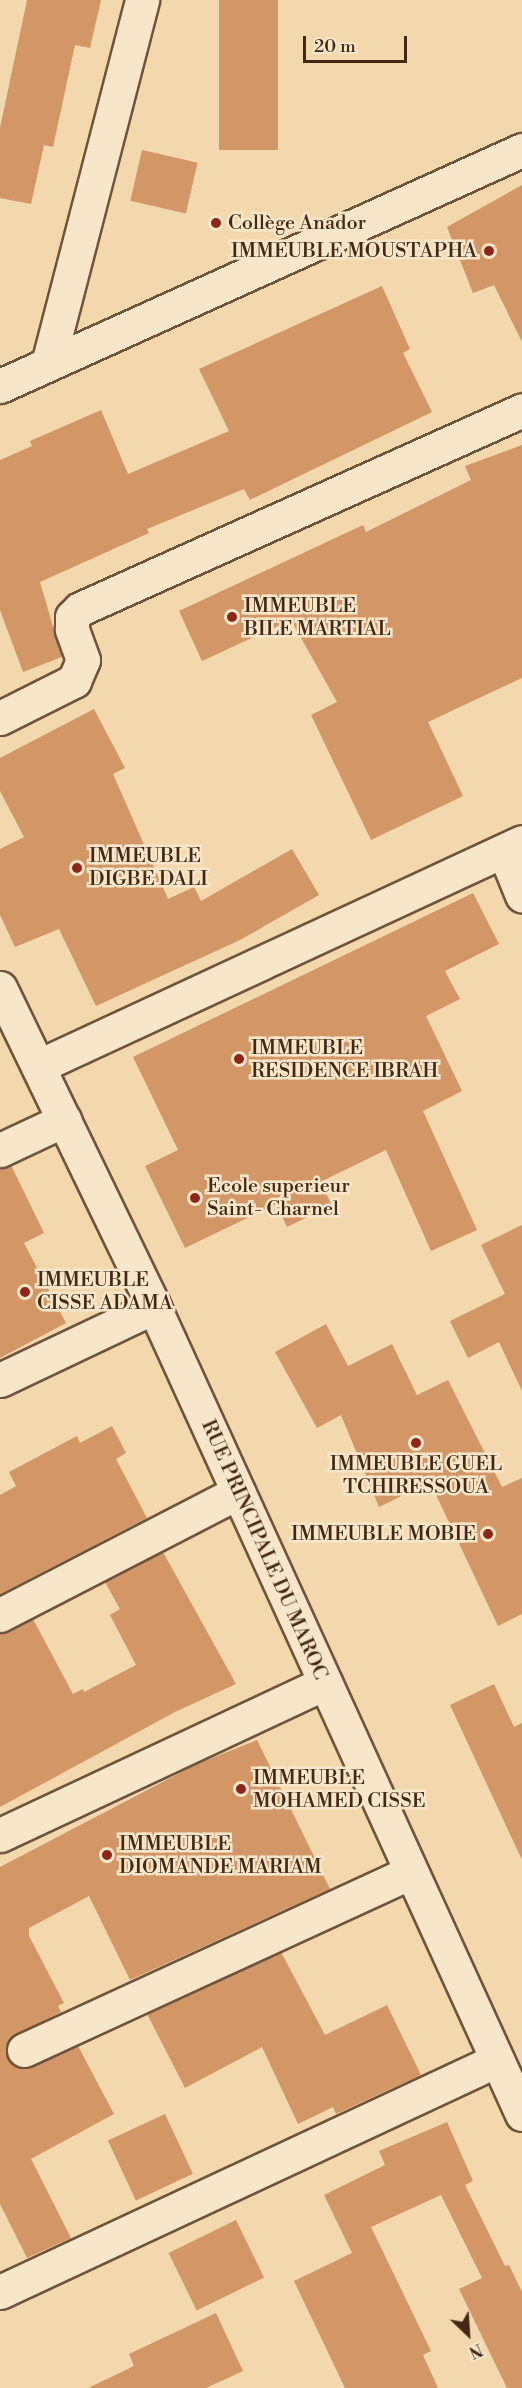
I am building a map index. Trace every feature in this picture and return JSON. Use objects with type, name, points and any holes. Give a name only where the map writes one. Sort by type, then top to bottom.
[{"type":"street","points":[[48,364],[142,0]]},
{"type":"street","points":[[0,386],[522,150]]},
{"type":"street","points":[[0,718],[74,681],[83,660],[72,629],[72,617],[80,609],[522,410]]},
{"type":"street","points":[[39,1066],[513,847],[522,895]]},
{"type":"street","name":"RUE PRINCIPALE DU MAROC","points":[[0,988],[154,1307],[522,2114]]},
{"type":"street","points":[[0,1150],[64,1120]]},
{"type":"street","points":[[0,1380],[154,1307]]},
{"type":"street","points":[[0,1615],[238,1492]]},
{"type":"street","points":[[0,1835],[325,1683]]},
{"type":"street","points":[[24,2050],[411,1872]]},
{"type":"street","points":[[0,2292],[496,2060]]},
{"type":"building","points":[[27,0],[101,0],[90,48],[75,45],[53,147],[44,145],[31,204],[0,198],[0,128]]},
{"type":"building","points":[[219,0],[278,0],[278,150],[219,150]]},
{"type":"building","points":[[142,150],[198,163],[186,213],[130,201]]},
{"type":"building","name":"IMMEUBLE MOUSTAPHA","points":[[522,185],[522,342],[494,285],[473,293],[447,227]]},
{"type":"building","points":[[382,286],[410,349],[403,353],[432,412],[250,500],[244,489],[147,529],[149,533],[40,582],[62,657],[23,672],[0,610],[0,460],[32,446],[30,441],[101,410],[128,474],[229,431],[199,369]]},
{"type":"building","points":[[522,445],[522,678],[428,722],[463,796],[371,840],[311,715],[337,702],[291,620],[202,661],[179,611],[363,525],[366,532],[471,480],[465,466]]},
{"type":"building","points":[[94,709],[125,768],[113,774],[168,899],[194,887],[201,901],[292,849],[319,895],[240,940],[96,1006],[59,929],[15,947],[0,915],[0,849],[24,837],[0,791],[0,758]]},
{"type":"building","points":[[473,893],[499,944],[445,971],[460,999],[426,1016],[462,1091],[423,1111],[477,1230],[431,1251],[386,1150],[320,1182],[332,1205],[287,1227],[276,1204],[185,1248],[145,1166],[178,1150],[133,1057]]},
{"type":"building","name":"IMMEUBLE CISSE ADAMA","points":[[11,1165],[44,1233],[24,1243],[66,1323],[0,1358],[0,1168]]},
{"type":"building","points":[[522,1225],[522,1391],[499,1342],[468,1358],[450,1321],[505,1294],[481,1245]]},
{"type":"building","points":[[326,1324],[348,1366],[392,1344],[417,1395],[448,1380],[502,1487],[522,1478],[522,1614],[498,1626],[430,1482],[379,1507],[341,1415],[317,1428],[275,1352]]},
{"type":"building","points":[[112,1426],[126,1453],[116,1459],[147,1518],[0,1594],[0,1495],[16,1486],[9,1472],[77,1436],[80,1443]]},
{"type":"building","points":[[163,1552],[236,1684],[175,1712],[0,1807],[0,1634],[33,1619],[73,1694],[83,1689],[84,1692],[136,1665],[110,1615],[120,1609],[105,1582]]},
{"type":"building","points":[[494,1684],[514,1727],[522,1723],[522,1860],[450,1705]]},
{"type":"building","points":[[257,1740],[330,1889],[130,1980],[89,1896],[29,1928],[29,1936],[64,2003],[58,2006],[61,2012],[9,2039],[7,2058],[22,2069],[78,2046],[114,2114],[31,2159],[71,2238],[27,2258],[0,2204],[0,1867],[197,1764]]},
{"type":"building","points":[[281,1952],[325,2035],[387,2005],[421,2075],[336,2114],[333,2107],[298,2124],[262,2047],[185,2088],[147,2014]]},
{"type":"building","points":[[165,2114],[193,2174],[136,2200],[108,2141]]},
{"type":"building","points":[[447,2122],[473,2181],[465,2185],[505,2266],[509,2265],[522,2292],[522,2388],[507,2388],[459,2289],[482,2278],[441,2195],[371,2227],[431,2351],[423,2355],[438,2388],[345,2388],[294,2281],[352,2253],[324,2195],[385,2165],[379,2151]]},
{"type":"building","points":[[236,2220],[264,2278],[197,2310],[169,2253]]},
{"type":"building","points":[[216,2313],[243,2371],[206,2388],[88,2388],[134,2366],[129,2354]]},
{"type":"place","name":"Collège Anador","points":[[216,223]]},
{"type":"place","name":"IMMEUBLE MOUSTAPHA","points":[[489,251]]},
{"type":"place","name":"IMMEUBLE BILE MARTIAL","points":[[232,617]]},
{"type":"place","name":"IMMEUBLE DIGBE DALI","points":[[77,868]]},
{"type":"place","name":"IMMEUBLE RESIDENCE IBRAH","points":[[239,1059]]},
{"type":"place","name":"Ecole superieur Saint- Charnel","points":[[195,1198]]},
{"type":"place","name":"IMMEUBLE CISSE ADAMA","points":[[25,1292]]},
{"type":"place","name":"IMMEUBLE GUEL TCHIRESSOUA","points":[[416,1443]]},
{"type":"place","name":"IMMEUBLE MOBIE","points":[[488,1534]]},
{"type":"place","name":"IMMEUBLE MOHAMED CISSE","points":[[241,1789]]},
{"type":"place","name":"IMMEUBLE DIOMANDE MARIAM","points":[[107,1855]]}]
